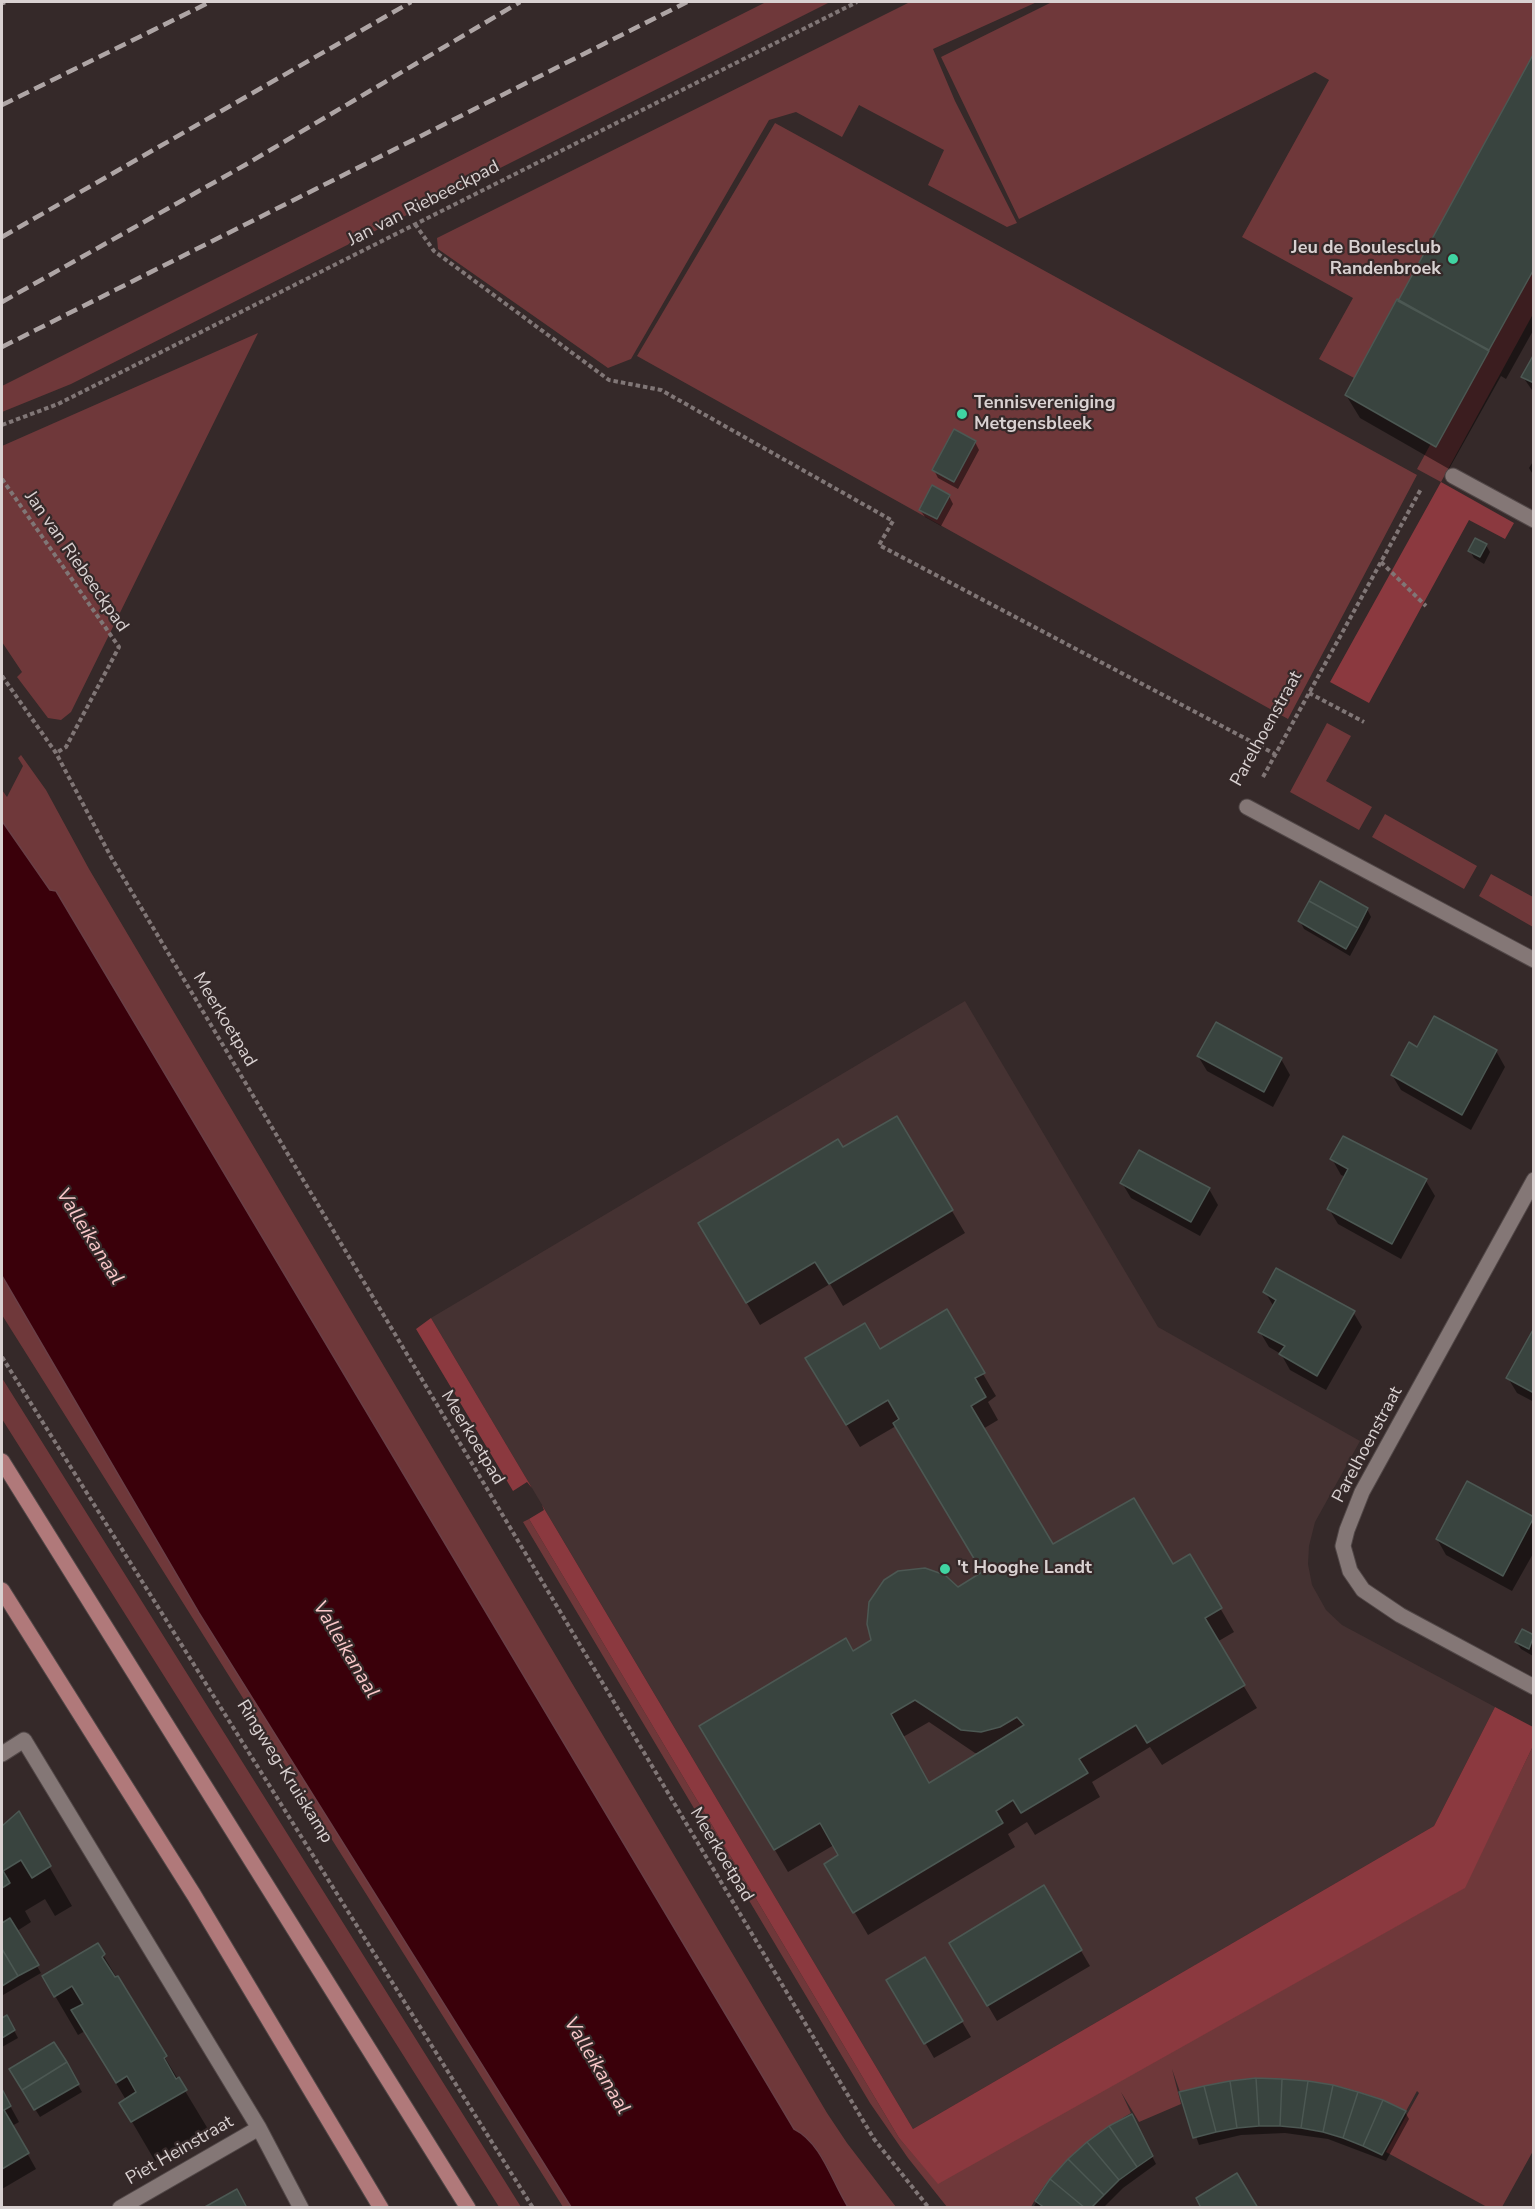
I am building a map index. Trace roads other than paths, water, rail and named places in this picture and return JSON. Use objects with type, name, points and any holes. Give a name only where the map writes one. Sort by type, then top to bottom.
[{"type":"main road","points":[[2,1461],[468,2208]]},
{"type":"main road","points":[[2,1590],[194,1895],[381,2208]]},
{"type":"street","points":[[1453,476],[1533,520]]},
{"type":"street","name":"Parelhoenstraat","points":[[1247,807],[1533,960]]},
{"type":"street","name":"Parelhoenstraat","points":[[1533,1180],[1362,1492],[1343,1546],[1350,1571],[1363,1590],[1400,1615],[1533,1687]]},
{"type":"street","points":[[2,1754],[24,1740],[259,2128],[301,2208]]},
{"type":"street","name":"Piet Heinstraat","points":[[120,2208],[259,2128]]},
{"type":"water","name":"Valleikanaal","points":[[2,821],[50,890],[56,891],[794,2129],[804,2135],[819,2153],[848,2207],[571,2207],[199,1613],[2,1276]]},
{"type":"railway","points":[[2,105],[210,2]]},
{"type":"railway","points":[[2,237],[411,2]]},
{"type":"railway","points":[[2,302],[245,165],[520,2]]},
{"type":"railway","points":[[2,347],[687,2]]},
{"type":"place","name":"Jeu de Boulesclub Randenbroek","points":[[1453,259]]},
{"type":"place","name":"Tennisvereniging Metgensbleek","points":[[962,414]]},
{"type":"place","name":"'t Hooghe Landt","points":[[945,1569]]}]
